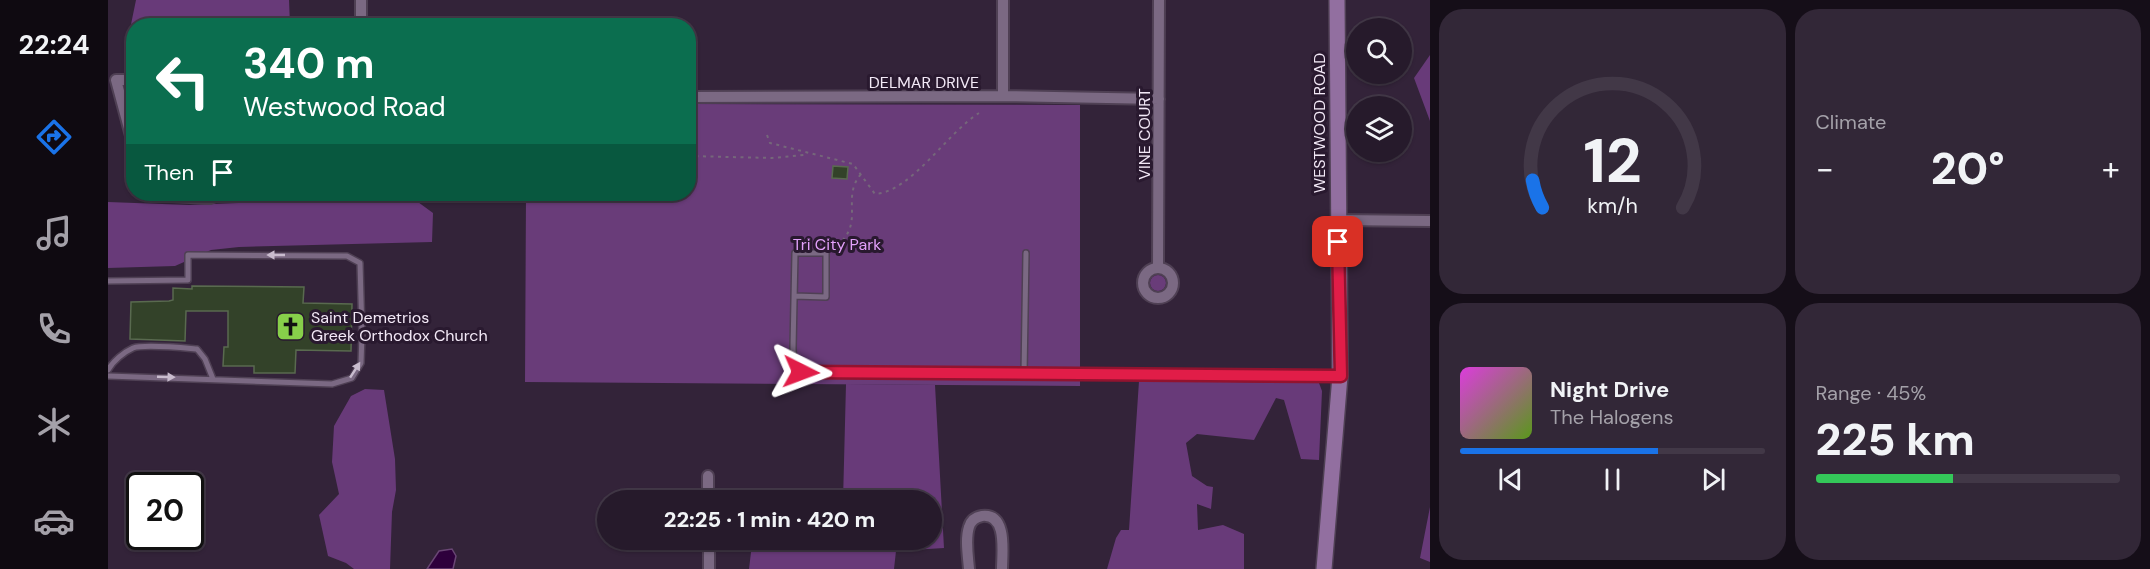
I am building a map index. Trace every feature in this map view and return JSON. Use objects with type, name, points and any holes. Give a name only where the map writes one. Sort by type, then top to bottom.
[{"type":"street","points":[[361,0],[361,18]]},
{"type":"street","points":[[1003,0],[1003,96]]},
{"type":"street","name":"VINE COURT","points":[[1158,267],[1159,0]]},
{"type":"street","name":"WESTWOOD ROAD","points":[[1324,569],[1341,376],[1337,0]]},
{"type":"street","points":[[112,80],[126,123]]},
{"type":"street","name":"DELMAR DRIVE","points":[[696,97],[1003,96],[1159,99]]},
{"type":"street","points":[[1338,220],[1430,221]]},
{"type":"street","points":[[708,476],[708,490]]},
{"type":"street","points":[[969,569],[968,529],[976,517],[985,515],[994,518],[1000,525],[1002,569]]},
{"type":"street","points":[[709,550],[709,569]]},
{"type":"lane","points":[[794,297],[826,297],[826,254],[795,253],[794,297],[793,356],[794,363],[801,372],[1341,376]]},
{"type":"lane","points":[[1024,374],[1026,253]]},
{"type":"lane","points":[[108,281],[188,280],[188,255],[347,256],[360,263],[362,334],[361,363],[352,378],[332,384],[108,376]]},
{"type":"lane","points":[[108,370],[118,358],[135,347],[184,347],[197,350],[205,359],[213,379]]},
{"type":"path","points":[[767,135],[770,143],[806,154],[853,164],[875,194],[884,193],[912,177],[959,128],[979,112]]},
{"type":"path","points":[[696,156],[772,158],[806,154]]},
{"type":"path","points":[[826,254],[840,244],[850,229],[853,186],[861,174]]},
{"type":"green space","name":"Tri City Park","points":[[696,104],[1080,105],[1080,386],[525,382],[526,201],[696,201]]},
{"type":"green space","points":[[1155,275],[1161,275],[1166,283],[1164,289],[1155,291],[1150,286],[1150,280]]},
{"type":"shaded area","points":[[136,0],[289,0],[290,18],[132,18]]},
{"type":"shaded area","points":[[1430,55],[1430,121],[1414,78]]},
{"type":"shaded area","points":[[242,201],[417,201],[433,213],[432,242],[239,247],[211,250],[175,266],[108,268],[108,202],[189,205]]},
{"type":"shaded area","points":[[1139,381],[1319,383],[1322,391],[1319,460],[1301,459],[1284,400],[1276,398],[1254,440],[1197,434],[1186,443],[1192,476],[1207,486],[1213,487],[1211,509],[1197,504],[1198,530],[1223,525],[1244,534],[1244,569],[1107,569],[1116,538],[1121,530],[1129,530]]},
{"type":"shaded area","points":[[846,384],[935,385],[941,490],[843,490]]},
{"type":"shaded area","points":[[365,389],[384,390],[395,459],[396,490],[392,512],[390,569],[354,569],[328,556],[319,515],[339,494],[332,462],[334,426],[351,396]]},
{"type":"shaded area","points":[[1430,507],[1430,562],[1420,558]]},
{"type":"shaded area","points":[[942,512],[944,548],[942,548]]},
{"type":"shaded area","points":[[452,549],[456,556],[453,569],[427,569],[439,551]]},
{"type":"shaded area","points":[[751,550],[912,550],[896,551],[894,569],[749,569]]},
{"type":"building","points":[[833,166],[848,167],[847,179],[832,178]]},
{"type":"building","name":"Saint Demetrios Greek Orthodox Church","points":[[192,286],[304,287],[303,303],[352,304],[351,351],[296,350],[295,373],[254,373],[254,366],[223,366],[224,347],[228,347],[228,311],[186,311],[185,341],[130,339],[131,302],[173,300],[173,288],[192,289]]},
{"type":"place","name":"Saint Demetrios Greek Orthodox Church","points":[[290,326]]},
{"type":"route","points":[[801,372],[1341,376],[1338,242]]}]
